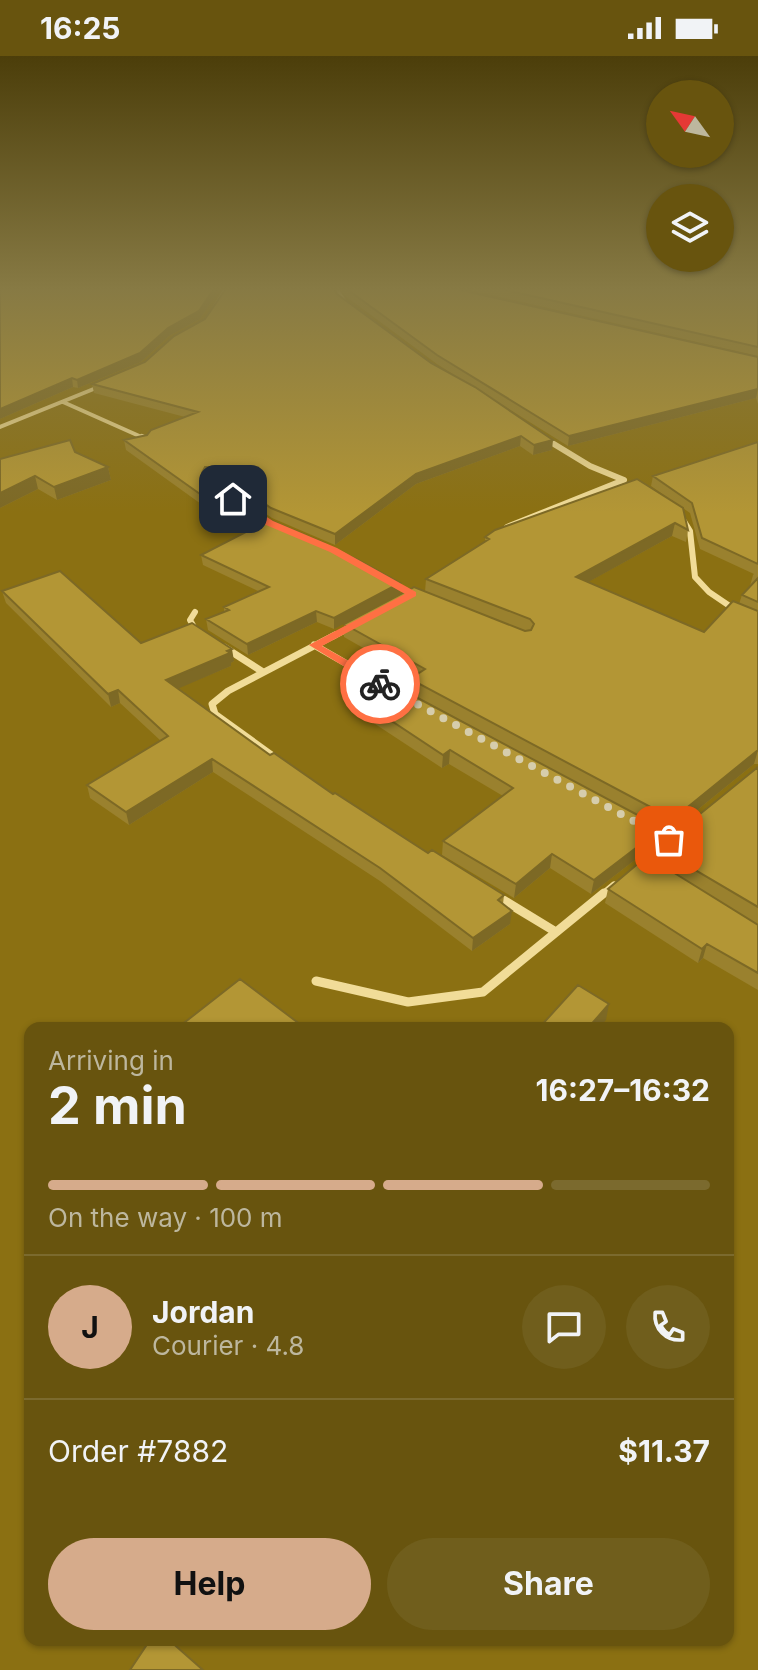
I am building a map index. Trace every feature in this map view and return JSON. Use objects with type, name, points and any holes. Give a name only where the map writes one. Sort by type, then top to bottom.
[{"type":"street","points":[[0,427],[113,382]]},
{"type":"street","points":[[63,402],[146,439]]},
{"type":"street","points":[[541,436],[590,466],[635,485]]},
{"type":"street","points":[[497,533],[523,519],[624,480]]},
{"type":"street","points":[[668,503],[686,517],[695,555],[695,577],[728,607],[748,616]]},
{"type":"street","points":[[310,540],[347,557]]},
{"type":"street","points":[[195,612],[190,626],[203,633]]},
{"type":"street","points":[[285,764],[215,714],[212,704],[263,672],[356,624]]},
{"type":"street","points":[[215,641],[263,672]]},
{"type":"street","points":[[314,645],[411,700]]},
{"type":"street","points":[[629,872],[669,840],[655,833]]},
{"type":"street","points":[[642,862],[655,870]]},
{"type":"street","points":[[316,981],[408,1002],[483,992],[617,882]]},
{"type":"street","points":[[491,892],[556,932]]},
{"type":"building","points":[[0,362],[118,362],[77,380],[72,378],[0,409]]},
{"type":"building","points":[[144,362],[430,362],[475,387],[553,440],[534,445],[521,436],[416,474],[335,534],[271,508],[211,467],[205,467],[202,473],[205,477],[265,518],[324,543],[320,545],[356,559],[400,583],[334,618],[316,611],[247,644],[206,619],[229,610],[224,607],[269,587],[201,555],[248,531],[243,528],[250,525],[207,499],[124,440],[147,435],[151,430],[198,412],[92,384]]},
{"type":"building","points":[[449,362],[758,362],[758,389],[569,436]]},
{"type":"building","points":[[70,440],[75,452],[108,467],[54,487],[35,476],[0,493],[0,459]]},
{"type":"building","points":[[758,442],[758,564],[702,538],[692,503],[653,476]]},
{"type":"building","points":[[637,479],[683,508],[688,530],[675,523],[576,577],[704,632],[733,601],[758,611],[758,750],[673,819],[410,679],[425,669],[344,624],[414,587],[525,631],[531,630],[534,624],[530,619],[426,579],[489,539],[485,537],[495,530]]},
{"type":"building","points":[[60,571],[141,643],[192,623],[232,649],[227,651],[230,653],[166,680],[270,755],[274,753],[428,853],[432,850],[504,895],[498,900],[512,911],[473,938],[380,868],[212,759],[126,812],[87,785],[168,736],[118,690],[108,694],[2,591]]},
{"type":"building","points":[[758,578],[758,602],[742,595]]},
{"type":"building","points":[[397,687],[662,828],[594,880],[552,854],[516,884],[443,841],[513,788],[450,750],[443,755],[369,706]]},
{"type":"building","points":[[758,767],[758,907],[658,848]]},
{"type":"building","points":[[647,856],[758,925],[758,973],[707,944],[702,949],[608,889]]},
{"type":"building","points":[[240,979],[297,1022],[185,1022]]},
{"type":"building","points":[[578,985],[609,1004],[593,1022],[544,1022]]},
{"type":"building","points":[[146,1646],[176,1646],[203,1670],[130,1670]]},
{"type":"way so far","points":[[380,684],[669,840]]},
{"type":"route","points":[[233,499],[269,523],[333,550],[413,594],[314,645],[380,684]]}]
